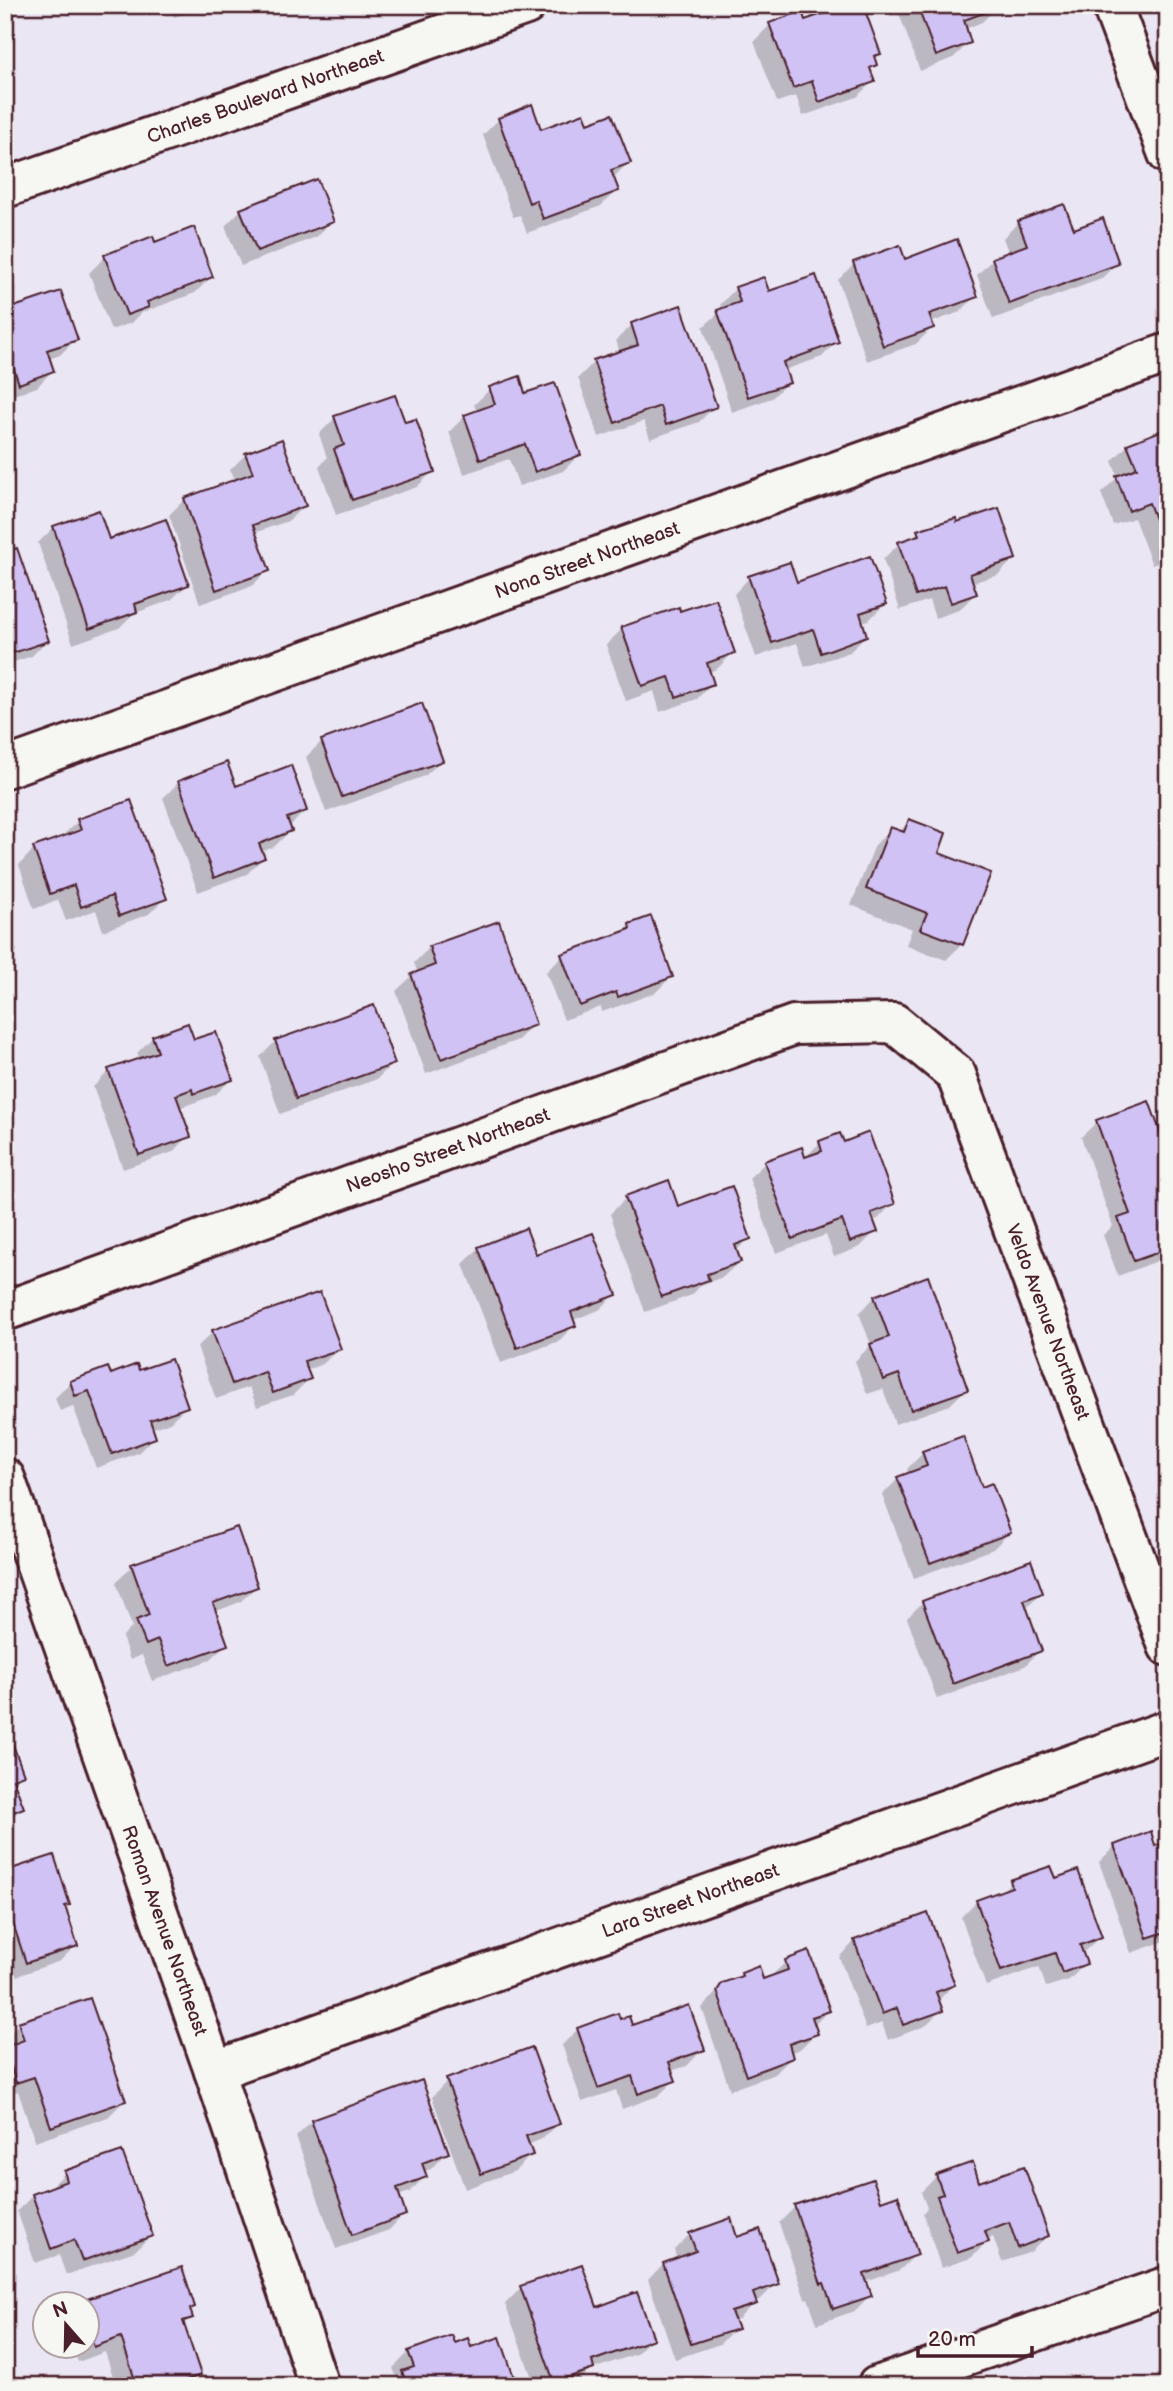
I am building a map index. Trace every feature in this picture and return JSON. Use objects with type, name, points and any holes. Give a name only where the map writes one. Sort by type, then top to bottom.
[{"type":"street","name":"Charles Boulevard Northeast","points":[[5,188],[526,5]]},
{"type":"street","points":[[1112,5],[1168,154]]},
{"type":"street","name":"Nona Street Northeast","points":[[5,768],[1168,354]]},
{"type":"street","name":"Neosho Street Northeast","points":[[5,1311],[794,1025],[894,1023]]},
{"type":"street","name":"Veldo Avenue Northeast","points":[[894,1023],[956,1074],[1168,1646]]},
{"type":"street","name":"Roman Avenue Northeast","points":[[5,1478],[214,2071],[319,2386]]},
{"type":"street","name":"Lara Street Northeast","points":[[214,2071],[1168,1730]]},
{"type":"street","points":[[877,2386],[1168,2286]]},
{"type":"building","points":[[823,5],[863,5],[881,54],[874,56],[877,65],[870,68],[875,82],[819,102],[812,81],[793,88],[769,23],[802,11],[805,20],[825,13]]},
{"type":"building","points":[[917,5],[1000,7],[964,20],[971,43],[936,56]]},
{"type":"building","points":[[532,104],[541,129],[584,113],[588,123],[612,114],[631,163],[611,170],[619,191],[543,219],[536,200],[529,203],[498,118]]},
{"type":"building","points":[[317,179],[334,222],[257,251],[240,209]]},
{"type":"building","points":[[1064,204],[1074,229],[1103,218],[1119,264],[1009,304],[992,258],[1027,245],[1018,221]]},
{"type":"building","points":[[194,227],[213,277],[147,302],[149,307],[127,315],[104,255],[153,236],[155,242]]},
{"type":"building","points":[[957,239],[978,297],[929,314],[934,328],[883,346],[853,262],[900,245],[905,259]]},
{"type":"building","points":[[816,275],[839,342],[783,362],[790,383],[748,397],[717,310],[740,302],[735,287],[764,277],[769,291]]},
{"type":"building","points":[[61,291],[78,340],[47,350],[54,371],[19,384],[12,363],[5,365],[5,310]]},
{"type":"building","points":[[681,305],[717,407],[666,425],[660,406],[615,423],[593,360],[638,345],[631,323]]},
{"type":"building","points":[[520,376],[525,393],[555,383],[581,455],[535,472],[525,444],[480,460],[464,415],[495,404],[489,387]]},
{"type":"building","points":[[395,395],[405,422],[416,419],[435,472],[352,500],[334,449],[344,445],[334,416]]},
{"type":"building","points":[[1168,428],[1167,551],[1149,503],[1129,511],[1116,476],[1137,468],[1127,444]]},
{"type":"building","points":[[282,439],[306,506],[253,525],[270,571],[216,590],[184,498],[253,473],[245,453]]},
{"type":"building","points":[[999,508],[1016,559],[970,574],[977,594],[951,603],[945,586],[916,596],[898,542],[919,535],[917,530],[956,518],[957,522]]},
{"type":"building","points":[[99,510],[109,539],[166,519],[189,585],[135,604],[137,612],[89,629],[53,526]]},
{"type":"building","points":[[17,548],[49,641],[13,653],[5,632],[5,552]]},
{"type":"building","points":[[870,556],[887,604],[860,613],[867,636],[821,653],[813,629],[772,643],[748,576],[790,562],[797,582]]},
{"type":"building","points":[[716,599],[735,653],[707,663],[714,684],[676,697],[669,677],[642,686],[621,627],[679,607],[680,611]]},
{"type":"building","points":[[422,703],[443,761],[342,797],[321,740]]},
{"type":"building","points":[[227,762],[236,786],[291,765],[307,811],[287,818],[292,831],[259,844],[265,858],[214,878],[178,781]]},
{"type":"building","points":[[131,800],[167,899],[119,916],[112,896],[81,907],[74,885],[50,894],[33,847],[81,830],[77,819]]},
{"type":"building","points":[[909,819],[946,833],[939,853],[991,873],[963,945],[920,929],[927,913],[866,889],[890,827],[904,832]]},
{"type":"building","points":[[651,916],[673,977],[618,997],[616,992],[580,1006],[561,954],[630,929],[629,924]]},
{"type":"building","points":[[5,921],[15,951],[5,955]]},
{"type":"building","points":[[499,921],[536,1025],[441,1059],[411,974],[435,965],[429,946]]},
{"type":"building","points":[[374,1005],[395,1064],[296,1099],[275,1040]]},
{"type":"building","points":[[188,1023],[194,1039],[216,1032],[233,1080],[193,1094],[192,1089],[176,1095],[191,1137],[139,1155],[108,1069],[158,1052],[152,1036]]},
{"type":"building","points":[[1149,1101],[1168,1153],[1168,1249],[1134,1261],[1118,1218],[1130,1214],[1096,1120]]},
{"type":"building","points":[[869,1132],[895,1204],[871,1213],[878,1232],[850,1242],[842,1220],[792,1239],[764,1161],[802,1147],[805,1157],[822,1151],[819,1141],[840,1133],[844,1142]]},
{"type":"building","points":[[669,1180],[678,1206],[732,1186],[751,1239],[735,1245],[741,1262],[707,1274],[709,1280],[661,1297],[625,1196]]},
{"type":"building","points":[[526,1228],[536,1254],[593,1233],[617,1295],[571,1312],[576,1326],[517,1348],[478,1247]]},
{"type":"building","points":[[928,1276],[968,1390],[911,1410],[899,1374],[883,1380],[870,1344],[889,1337],[874,1296]]},
{"type":"building","points":[[320,1292],[341,1349],[304,1361],[311,1379],[273,1393],[265,1372],[232,1384],[212,1330]]},
{"type":"building","points":[[171,1359],[188,1407],[150,1420],[156,1438],[112,1454],[89,1391],[75,1396],[70,1381],[108,1367],[111,1374],[137,1364],[139,1370]]},
{"type":"building","points":[[963,1436],[982,1487],[992,1483],[1011,1533],[930,1563],[897,1477],[927,1466],[922,1451]]},
{"type":"building","points":[[237,1527],[258,1587],[213,1603],[228,1645],[168,1666],[158,1640],[146,1645],[136,1620],[149,1615],[131,1564]]},
{"type":"building","points":[[1031,1560],[1043,1593],[1024,1600],[1042,1651],[953,1684],[922,1601]]},
{"type":"building","points":[[5,1742],[12,1742],[24,1775],[13,1779],[24,1808],[5,1815]]},
{"type":"building","points":[[1151,1831],[1155,1846],[1168,1842],[1168,1931],[1147,1938],[1114,1845]]},
{"type":"building","points":[[54,1855],[70,1905],[65,1906],[78,1946],[26,1963],[5,1899],[5,1871]]},
{"type":"building","points":[[1051,1866],[1056,1878],[1078,1870],[1102,1937],[1080,1945],[1087,1964],[1062,1973],[1055,1953],[1001,1971],[976,1900],[1012,1887],[1010,1880]]},
{"type":"building","points":[[928,1913],[955,1985],[936,1992],[943,2011],[903,2025],[897,2008],[882,2014],[854,1940]]},
{"type":"building","points":[[809,1951],[830,2011],[812,2017],[818,2034],[789,2044],[793,2058],[746,2076],[717,1991],[722,1983],[759,1966],[763,1979],[788,1970],[785,1960]]},
{"type":"building","points":[[90,1998],[126,2101],[51,2127],[34,2077],[16,2083],[5,2047],[24,2040],[18,2022]]},
{"type":"building","points":[[689,2005],[705,2050],[669,2062],[676,2081],[638,2094],[632,2076],[598,2088],[577,2028],[618,2013],[620,2019],[629,2016],[632,2025]]},
{"type":"building","points":[[532,2047],[560,2124],[526,2136],[533,2155],[481,2174],[446,2079]]},
{"type":"building","points":[[422,2080],[449,2153],[422,2163],[427,2177],[397,2188],[406,2215],[352,2235],[311,2120]]},
{"type":"building","points":[[122,2151],[153,2236],[82,2261],[74,2240],[51,2249],[32,2194],[67,2181],[64,2171]]},
{"type":"building","points":[[973,2162],[979,2182],[1024,2166],[1049,2236],[1018,2248],[1009,2222],[985,2231],[989,2242],[957,2253],[937,2196],[943,2194],[936,2175]]},
{"type":"building","points":[[873,2179],[881,2201],[898,2195],[918,2255],[864,2274],[872,2296],[833,2309],[824,2283],[821,2284],[794,2205]]},
{"type":"building","points":[[731,2218],[737,2237],[760,2229],[779,2284],[753,2293],[757,2304],[731,2312],[738,2329],[691,2344],[663,2263],[696,2251],[689,2233]]},
{"type":"building","points":[[582,2264],[597,2307],[637,2292],[654,2339],[592,2361],[594,2369],[554,2382],[520,2286]]},
{"type":"building","points":[[182,2267],[195,2307],[190,2309],[193,2318],[183,2321],[201,2375],[169,2386],[137,2386],[121,2337],[102,2344],[102,2294]]},
{"type":"building","points":[[452,2335],[455,2343],[468,2338],[471,2347],[500,2337],[517,2386],[407,2386],[402,2371],[414,2367],[408,2351]]}]
